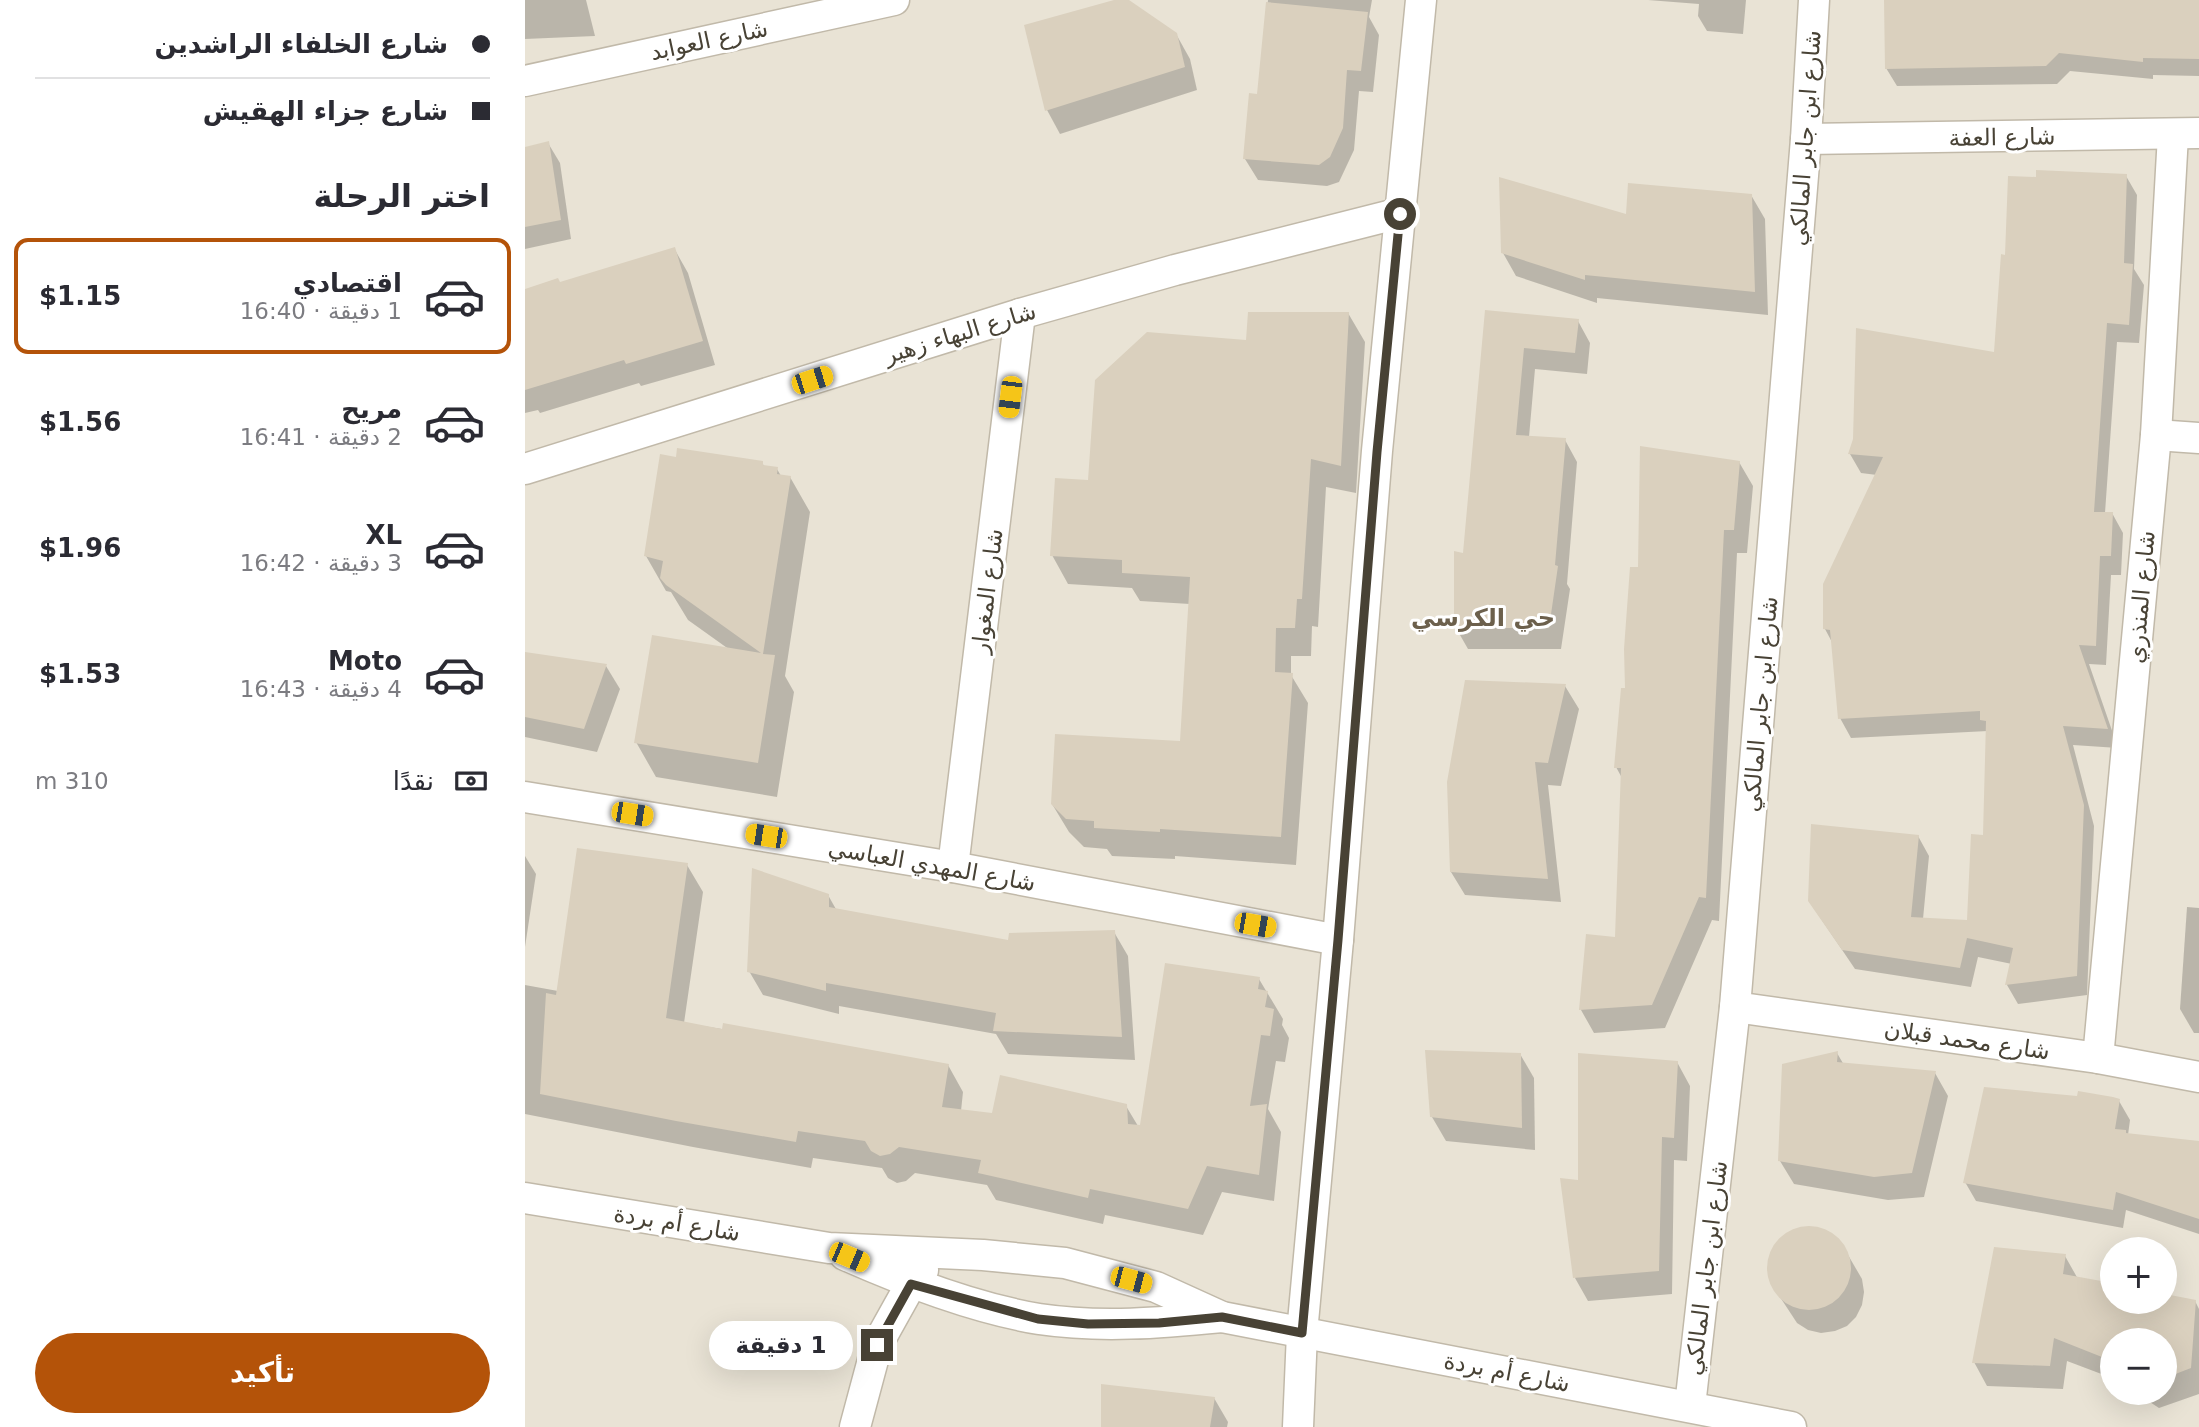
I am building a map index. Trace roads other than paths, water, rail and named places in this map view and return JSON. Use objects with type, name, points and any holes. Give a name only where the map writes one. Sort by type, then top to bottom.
[{"type":"street","name":"شارع العوابد","points":[[525,81],[894,0]]},
{"type":"street","points":[[1298,1427],[1302,1333],[1338,940],[1377,452],[1421,0]]},
{"type":"street","name":"شارع ابن جابر المالكي","points":[[1690,1406],[1735,1007],[1806,139],[1814,0]]},
{"type":"street","name":"شارع العفة","points":[[1806,139],[2186,134]]},
{"type":"street","name":"شارع المنذري","points":[[2098,1058],[2186,134]]},
{"type":"street","name":"شارع البهاء زهير","points":[[525,469],[1020,314],[1175,270],[1400,214]]},
{"type":"street","name":"شارع المغوار","points":[[953,867],[1020,314]]},
{"type":"street","points":[[2156,435],[2199,438]]},
{"type":"street","name":"شارع المهدي العباسي","points":[[525,797],[953,867],[1338,940]]},
{"type":"street","name":"شارع محمد قبلان","points":[[1735,1007],[2098,1058],[2199,1077]]},
{"type":"street","name":"شارع أم بردة","points":[[525,1198],[829,1248],[983,1255],[1065,1263],[1156,1287],[1222,1317],[1791,1427]]},
{"type":"street","name":"شارع أم بردة","points":[[829,1248],[911,1284],[1038,1319],[1088,1324],[1159,1323],[1222,1317]]},
{"type":"street","points":[[855,1427],[877,1345],[911,1284],[936,1253]]},
{"type":"district","name":"حي الكرسي","points":[[1483,618]]}]
